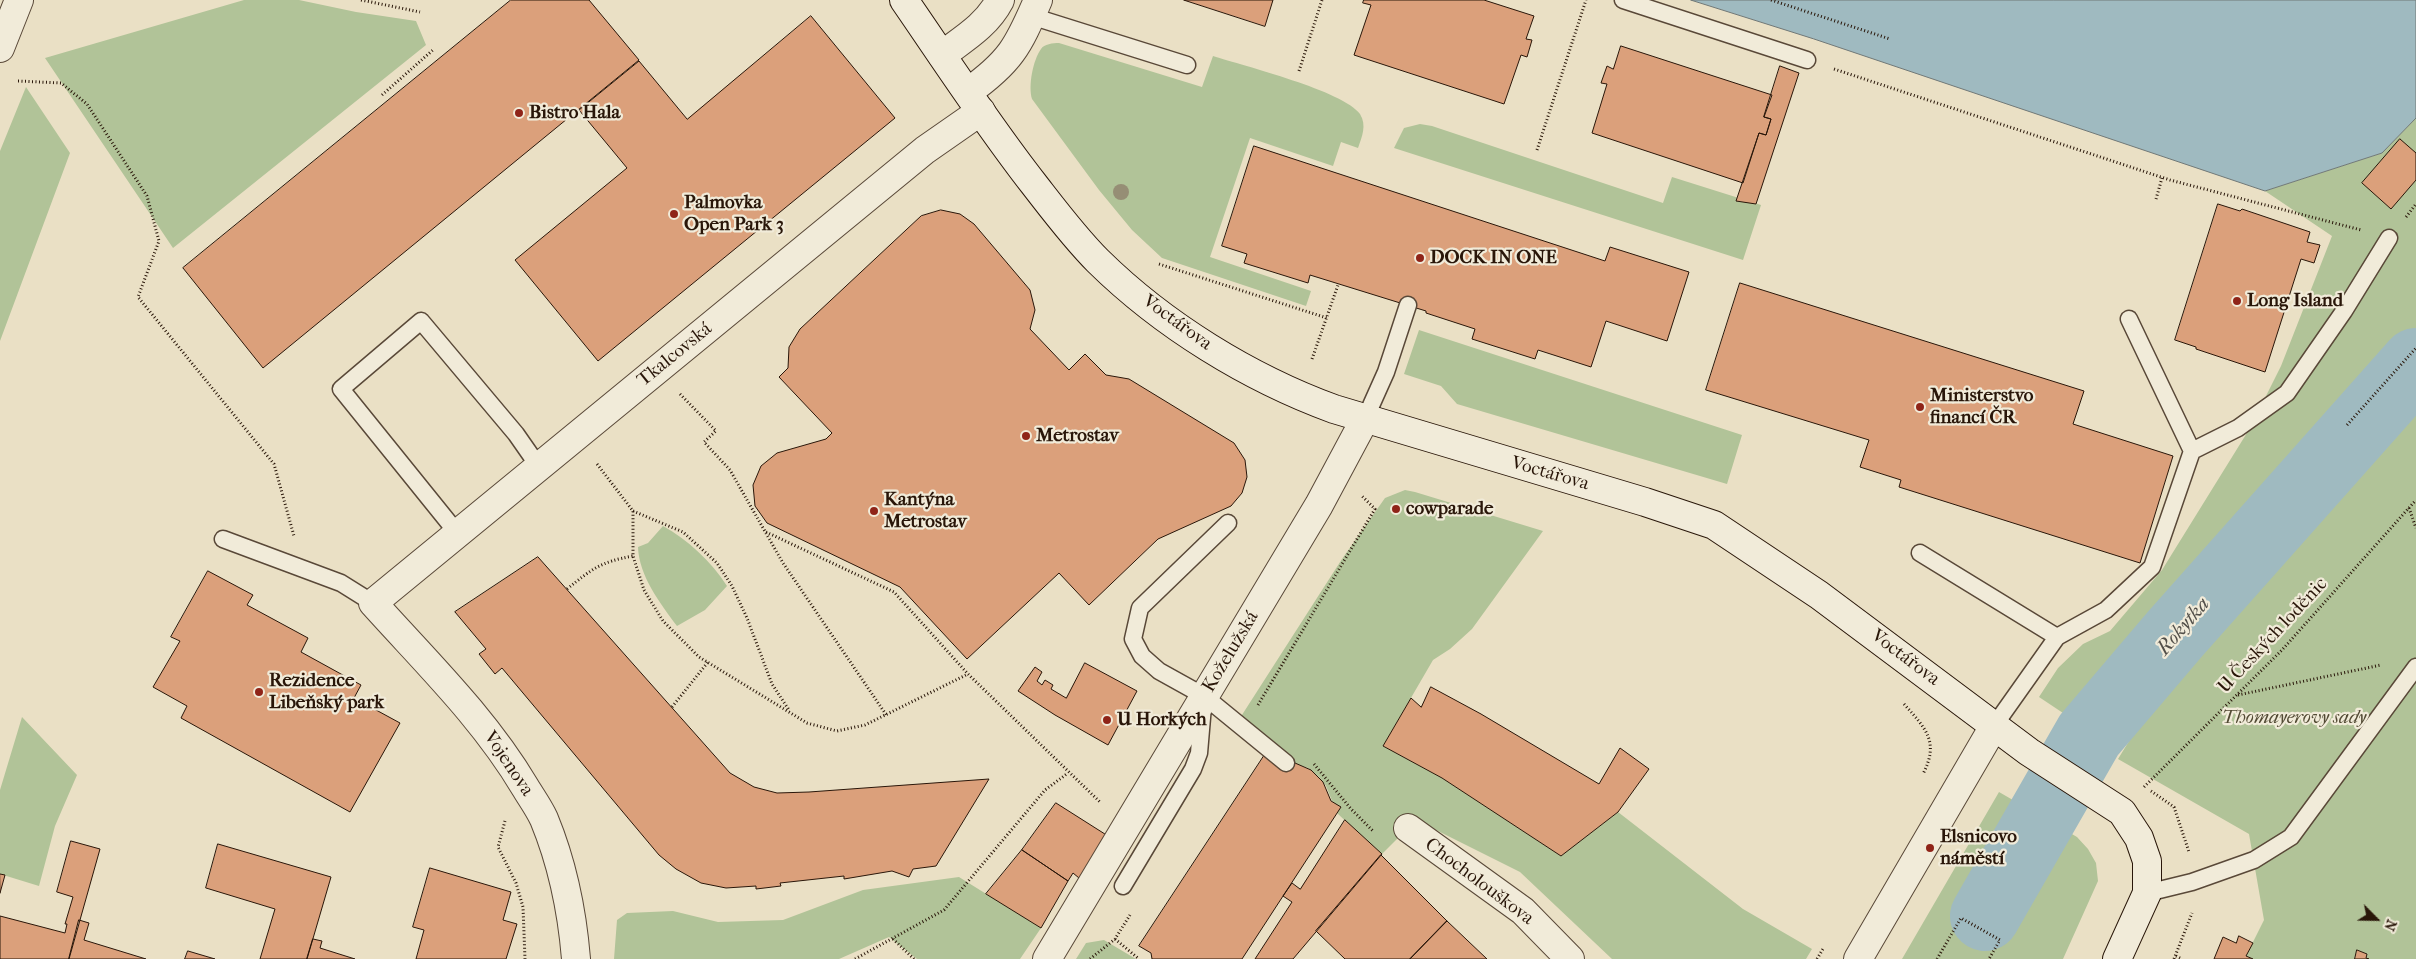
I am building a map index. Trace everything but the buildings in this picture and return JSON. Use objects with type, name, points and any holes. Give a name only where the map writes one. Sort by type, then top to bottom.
[{"type":"street","points":[[0,48],[20,0]]},
{"type":"street","name":"Voctářova","points":[[904,0],[974,102],[1062,220],[1098,261],[1130,289],[1224,357],[1295,395],[1365,420],[1645,502],[1714,525],[1819,595],[2029,752],[2122,812],[2139,838],[2148,861],[2147,893],[2117,959]]},
{"type":"street","points":[[942,54],[979,28],[993,13],[1000,0]]},
{"type":"street","name":"Tkalcovská","points":[[373,604],[925,150],[974,102],[995,73],[1010,57],[1034,8]]},
{"type":"street","name":"Koželužská","points":[[1047,959],[1319,505],[1365,420]]},
{"type":"street","name":"Vojenova","points":[[373,604],[454,692],[504,752],[543,818],[562,869],[573,920],[576,959]]},
{"type":"street","points":[[1858,959],[1994,726]]},
{"type":"street","name":"Chocholouškova","points":[[1408,828],[1522,911],[1570,959]]},
{"type":"lane","points":[[1623,0],[1807,60]]},
{"type":"lane","points":[[1034,8],[1187,65]]},
{"type":"lane","points":[[1994,726],[2057,637],[2106,610],[2152,567],[2192,451],[2238,428],[2287,393],[2344,311],[2389,238]]},
{"type":"lane","points":[[1365,420],[1386,372],[1408,305]]},
{"type":"lane","points":[[2128,319],[2192,451]]},
{"type":"lane","points":[[458,534],[342,389],[421,321],[516,434],[539,467]]},
{"type":"lane","points":[[1228,523],[1140,608],[1135,623],[1133,639],[1142,656],[1159,671],[1204,696],[1286,763]]},
{"type":"lane","points":[[223,539],[341,583],[373,604]]},
{"type":"lane","points":[[1920,553],[2057,637]]},
{"type":"lane","points":[[2147,893],[2192,882],[2254,860],[2291,837],[2416,667]]},
{"type":"lane","points":[[1123,886],[1193,769],[1198,753],[1204,696]]},
{"type":"path","points":[[361,0],[420,12]]},
{"type":"path","points":[[1299,70],[1322,0]]},
{"type":"path","points":[[1537,150],[1586,0]]},
{"type":"path","points":[[1771,0],[1890,39]]},
{"type":"path","points":[[382,95],[434,49]]},
{"type":"path","points":[[1807,60],[2162,178],[2389,238]]},
{"type":"path","points":[[18,81],[61,83],[87,104],[147,196],[159,241],[138,297],[274,464],[295,540]]},
{"type":"path","points":[[2156,199],[2162,178]]},
{"type":"path","points":[[1159,264],[1327,318]]},
{"type":"path","points":[[1312,359],[1338,285]]},
{"type":"path","points":[[2347,426],[2416,348]]},
{"type":"path","points":[[675,389],[716,431],[704,442],[730,470],[783,563],[887,716]]},
{"type":"path","points":[[593,459],[633,511],[683,532],[717,563],[732,586],[747,618],[772,684],[790,712]]},
{"type":"path","points":[[1257,707],[1375,509],[1358,492]]},
{"type":"path","name":"U Českých loděnic","points":[[2145,786],[2282,650],[2416,500]]},
{"type":"path","points":[[2409,508],[2416,528]]},
{"type":"path","points":[[633,511],[633,556],[644,590],[663,621],[699,657],[807,722],[837,731],[865,725],[887,716],[968,674]]},
{"type":"path","points":[[765,532],[894,592],[968,674],[1068,773],[1127,826]]},
{"type":"path","points":[[567,589],[595,566],[611,560],[633,556]]},
{"type":"path","points":[[672,707],[708,662]]},
{"type":"path","points":[[2236,695],[2388,664]]},
{"type":"path","points":[[1898,697],[1926,730],[1932,757],[1920,781]]},
{"type":"path","points":[[855,959],[944,910],[1044,790],[1068,773]]},
{"type":"path","points":[[506,819],[498,846],[516,883],[522,907],[525,959]]},
{"type":"path","points":[[1937,959],[1962,918],[2000,940],[1988,959]]},
{"type":"path","points":[[1115,938],[1140,959]]},
{"type":"path","points":[[893,939],[914,959]]},
{"type":"path","points":[[1817,959],[1827,942]]},
{"type":"path","points":[[2176,956],[2182,959]]},
{"type":"green space","points":[[244,0],[299,0],[356,12],[416,21],[426,45],[173,248],[45,58]]},
{"type":"green space","points":[[1059,43],[1202,87],[1213,56],[1315,88],[1350,105],[1360,114],[1363,127],[1358,148],[1341,142],[1333,166],[1250,138],[1210,257],[1311,291],[1306,306],[1162,258],[1132,230],[1099,190],[1032,99],[1031,80],[1038,54],[1044,46]]},
{"type":"green space","points":[[26,87],[70,153],[0,341],[0,151]]},
{"type":"green space","points":[[2416,118],[2416,340],[2078,723],[2039,697],[2058,668],[2083,644],[2110,631],[2162,570],[2250,428],[2281,366],[2332,236],[2265,191],[2382,153]]},
{"type":"green space","points":[[1420,124],[1432,126],[1663,203],[1672,177],[1761,205],[1743,260],[1394,148],[1404,128]]},
{"type":"green space","points":[[1419,330],[1742,435],[1727,484],[1457,404],[1441,386],[1404,374]]},
{"type":"green space","name":"Thomayerovy sady","points":[[2416,400],[2416,959],[2369,959],[2366,958],[2367,954],[2357,950],[2355,959],[2253,959],[2246,956],[2264,920],[2249,834],[2118,759],[2174,668]]},
{"type":"green space","points":[[1405,490],[1543,531],[1472,629],[1450,649],[1433,660],[1383,746],[1442,778],[1561,856],[1618,812],[1743,909],[1812,949],[1806,959],[1612,959],[1520,872],[1416,820],[1380,854],[1337,813],[1326,786],[1319,777],[1308,768],[1291,763],[1240,718],[1342,559],[1385,498]]},
{"type":"green space","points":[[663,526],[698,552],[714,568],[727,586],[705,610],[677,626],[651,589],[639,558],[638,547],[648,543]]},
{"type":"green space","points":[[22,717],[77,775],[55,826],[39,886],[0,874],[0,790]]},
{"type":"green space","points":[[1999,792],[2077,837],[2088,849],[2096,863],[2098,881],[2063,959],[1902,959]]},
{"type":"green space","points":[[959,877],[1041,928],[1020,959],[917,959],[889,937],[839,959],[614,959],[617,920],[627,913],[673,911],[718,922],[783,920],[863,890]]},
{"type":"green space","points":[[1104,940],[1136,959],[1076,959],[1086,943]]},
{"type":"water","points":[[1691,0],[2416,0],[2416,118],[2382,153],[2265,191],[1814,39]]},
{"type":"waterway","name":"Rokytka","points":[[1985,916],[2089,735],[2175,634],[2416,363]]},
{"type":"place","name":"Bistro Hala","points":[[519,113]]},
{"type":"place","name":"Palmovka Open Park 3","points":[[674,214]]},
{"type":"place","name":"DOCK IN ONE","points":[[1420,258]]},
{"type":"place","name":"Long Island","points":[[2237,301]]},
{"type":"place","name":"Ministerstvo financí ČR","points":[[1920,407]]},
{"type":"place","name":"Metrostav","points":[[1026,436]]},
{"type":"place","name":"cowparade","points":[[1396,509]]},
{"type":"place","name":"Kantýna Metrostav","points":[[874,511]]},
{"type":"place","name":"Rezidence Libeňský park","points":[[259,692]]},
{"type":"place","name":"U Horkých","points":[[1107,720]]},
{"type":"place","name":"Elsnicovo náměstí","points":[[1930,848]]}]
